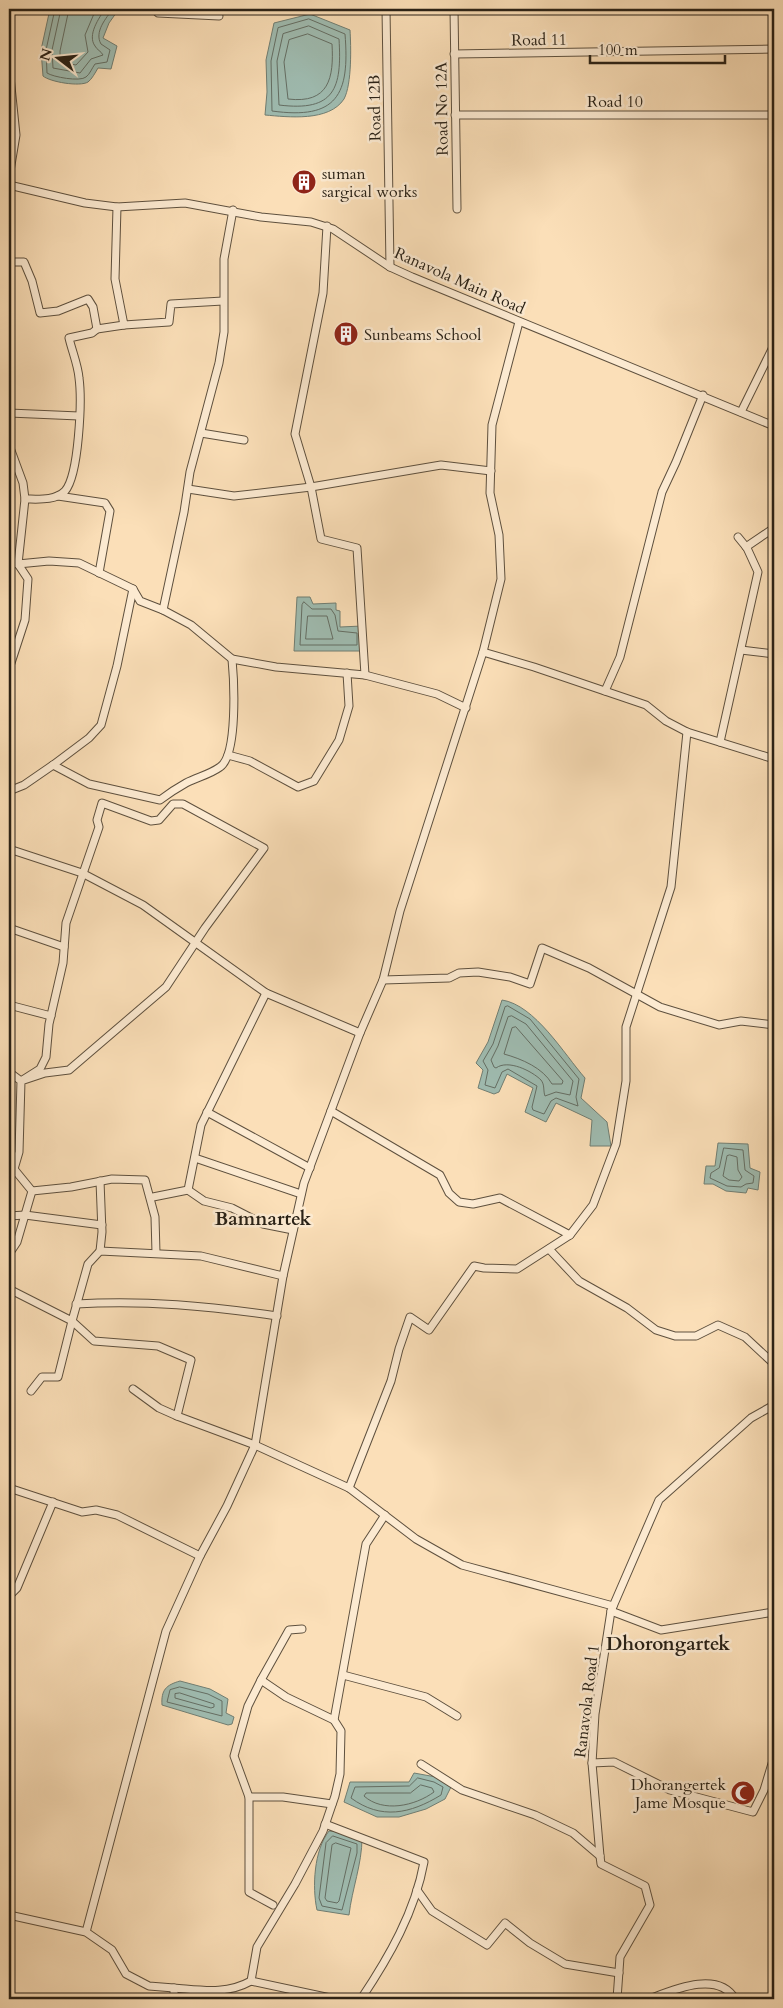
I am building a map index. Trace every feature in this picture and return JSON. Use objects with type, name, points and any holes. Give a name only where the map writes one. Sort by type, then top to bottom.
[{"type":"street","points":[[154,9],[158,13],[219,16]]},
{"type":"street","name":"Road 12B","points":[[386,9],[390,267]]},
{"type":"street","name":"Road No 12A","points":[[454,9],[457,209]]},
{"type":"street","name":"Road 11","points":[[454,54],[774,49]]},
{"type":"street","points":[[9,67],[16,135],[9,177]]},
{"type":"street","name":"Road 10","points":[[455,115],[774,115]]},
{"type":"street","name":"Ranavola Main Road","points":[[9,185],[85,204],[117,206],[185,203],[233,210],[261,217],[311,222],[327,226],[390,267],[774,426]]},
{"type":"street","points":[[117,206],[115,279],[124,325]]},
{"type":"street","points":[[163,610],[188,489],[224,332],[224,259],[233,210]]},
{"type":"street","points":[[327,226],[323,293],[308,358],[294,434],[310,487],[321,539],[357,548],[365,675]]},
{"type":"street","points":[[9,262],[24,262],[32,281],[40,313],[58,312],[88,300],[93,306],[97,329]]},
{"type":"street","points":[[58,496],[66,490],[75,462],[80,432],[80,379],[69,338],[92,333],[97,329],[169,322],[171,304],[223,302]]},
{"type":"street","points":[[86,1932],[166,1631],[200,1556],[227,1506],[255,1445],[283,1276],[301,1194],[360,1033],[383,980],[400,911],[483,652],[501,579],[499,535],[490,494],[492,425],[519,322]]},
{"type":"street","points":[[741,412],[774,345]]},
{"type":"street","points":[[605,691],[620,657],[662,492],[703,395]]},
{"type":"street","points":[[9,413],[79,416]]},
{"type":"street","points":[[201,433],[244,440]]},
{"type":"street","points":[[9,445],[23,483],[25,499],[18,564],[28,579],[25,620],[11,663],[9,663]]},
{"type":"street","points":[[188,489],[234,496],[310,487],[441,465],[491,471]]},
{"type":"street","points":[[25,499],[58,496],[105,503],[110,511],[99,573]]},
{"type":"street","points":[[746,547],[773,532]]},
{"type":"street","points":[[720,742],[758,572],[746,547],[738,537]]},
{"type":"street","points":[[9,562],[18,564],[48,561],[79,563],[132,589],[140,601],[163,610],[191,626],[232,659],[276,667],[365,675],[436,694],[466,708]]},
{"type":"street","points":[[9,791],[24,785],[53,765],[89,738],[100,725],[117,666],[132,589]]},
{"type":"street","points":[[741,650],[774,654]]},
{"type":"street","points":[[483,652],[534,667],[646,705],[666,721],[688,732],[774,759]]},
{"type":"street","points":[[53,765],[89,784],[160,800],[186,783],[203,778],[222,766],[228,755],[231,743],[234,684],[232,659]]},
{"type":"street","points":[[228,755],[250,761],[298,787],[314,781],[339,740],[349,706],[347,673]]},
{"type":"street","points":[[349,1488],[391,1381],[410,1317],[429,1330],[474,1266],[517,1269],[570,1235],[593,1205],[616,1144],[626,1080],[626,1027],[671,887],[688,732]]},
{"type":"street","points":[[104,803],[151,821],[159,820],[173,804],[183,804],[264,848],[194,943],[166,987],[69,1070],[44,1073],[22,1081],[40,1068],[46,1057],[51,1016],[63,963],[66,924],[99,827],[97,820],[101,804],[104,803]]},
{"type":"street","points":[[9,849],[82,873],[143,905],[266,994],[360,1033]]},
{"type":"street","points":[[9,928],[64,947]]},
{"type":"street","points":[[383,980],[449,978],[459,973],[478,972],[510,977],[530,984],[542,948],[589,968],[636,992],[660,1007],[719,1025],[741,1021],[774,1026]]},
{"type":"street","points":[[188,1190],[201,1125],[266,994]]},
{"type":"street","points":[[9,1005],[51,1016]]},
{"type":"street","points":[[9,1072],[22,1081]]},
{"type":"street","points":[[22,1081],[19,1152],[14,1169],[32,1191]]},
{"type":"street","points":[[331,1111],[440,1175],[449,1193],[459,1202],[473,1204],[500,1198],[570,1235]]},
{"type":"street","points":[[207,1112],[310,1168]]},
{"type":"street","points":[[195,1158],[301,1194]]},
{"type":"street","points":[[32,1191],[112,1179],[144,1180],[155,1217],[156,1253]]},
{"type":"street","points":[[30,1391],[42,1377],[58,1377],[88,1264],[100,1251],[102,1225],[100,1181]]},
{"type":"street","points":[[153,1197],[188,1190],[204,1201],[232,1208],[263,1224],[293,1230]]},
{"type":"street","points":[[9,1254],[17,1242],[32,1191]]},
{"type":"street","points":[[9,1216],[25,1215],[102,1225]]},
{"type":"street","points":[[549,1249],[579,1281],[627,1308],[656,1330],[675,1336],[696,1336],[718,1325],[745,1337],[774,1364]]},
{"type":"street","points":[[100,1251],[201,1256],[283,1276]]},
{"type":"street","points":[[9,1290],[72,1321],[94,1340],[158,1346],[190,1360],[177,1416]]},
{"type":"street","points":[[76,1304],[127,1301],[210,1307],[277,1316]]},
{"type":"street","points":[[133,1389],[159,1408],[255,1445],[349,1488],[416,1539],[462,1565],[612,1609],[661,1630],[774,1612]]},
{"type":"street","name":"Ranavola Road 1","points":[[600,1856],[592,1763],[595,1714],[612,1609],[659,1500],[751,1418],[774,1405]]},
{"type":"street","points":[[9,1488],[82,1512],[96,1510],[117,1514],[200,1556]]},
{"type":"street","points":[[9,1596],[17,1588],[53,1502]]},
{"type":"street","points":[[334,1720],[366,1544],[385,1515]]},
{"type":"street","points":[[272,1905],[249,1892],[249,1797],[234,1756],[248,1706],[261,1680],[289,1630],[302,1629]]},
{"type":"street","points":[[343,1675],[426,1697],[456,1716]]},
{"type":"street","points":[[251,1981],[257,1947],[295,1884],[325,1824],[340,1774],[341,1731],[334,1720],[286,1697],[261,1680]]},
{"type":"street","points":[[592,1763],[614,1762],[670,1790],[752,1812],[764,1790],[774,1757]]},
{"type":"street","points":[[421,1764],[462,1790],[535,1815],[572,1833],[600,1856],[601,1864],[645,1886],[650,1905],[620,1957],[617,1999]]},
{"type":"street","points":[[249,1797],[283,1797],[332,1804]]},
{"type":"street","points":[[325,1824],[424,1862],[417,1890],[392,1952],[361,1999]]},
{"type":"street","points":[[417,1890],[432,1911],[488,1945],[505,1922],[530,1942],[565,1964],[618,1973]]},
{"type":"street","points":[[9,1915],[86,1932],[112,1950],[126,1974],[149,1986],[201,1990],[236,1990],[251,1981],[335,1999]]},
{"type":"street","points":[[649,1999],[700,1984],[715,1984],[730,1991],[734,1999]]},
{"type":"street","points":[[174,1988],[174,1999]]},
{"type":"water","points":[[50,9],[119,9],[109,23],[103,38],[117,46],[111,69],[98,68],[88,82],[79,84],[58,82],[43,76],[41,50]]},
{"type":"water","points":[[310,14],[350,30],[350,75],[344,99],[329,111],[318,115],[296,117],[265,115],[267,92],[266,60],[274,23]]},
{"type":"water","points":[[297,597],[310,597],[313,604],[336,603],[336,610],[340,611],[340,627],[362,626],[362,651],[294,651]]},
{"type":"water","points":[[502,1000],[526,1011],[537,1021],[585,1078],[581,1098],[607,1122],[611,1146],[590,1146],[592,1120],[556,1103],[546,1122],[525,1112],[533,1088],[507,1074],[499,1092],[494,1094],[478,1088],[483,1070],[476,1063],[488,1042]]},
{"type":"water","points":[[718,1143],[748,1144],[750,1168],[760,1172],[758,1190],[748,1188],[746,1193],[726,1191],[713,1184],[704,1184],[706,1166],[715,1166]]},
{"type":"water","points":[[180,1681],[210,1689],[228,1699],[226,1713],[234,1717],[232,1724],[228,1725],[162,1705],[162,1695],[165,1689],[171,1684]]},
{"type":"water","points":[[414,1773],[436,1777],[451,1787],[445,1799],[426,1809],[399,1817],[377,1817],[344,1802],[350,1782],[409,1782]]},
{"type":"water","points":[[329,1831],[342,1832],[362,1838],[349,1915],[317,1910],[315,1880],[317,1858]]},
{"type":"place","name":"suman sargical works","points":[[304,182]]},
{"type":"place","name":"Sunbeams School","points":[[346,334]]},
{"type":"place","name":"Dhorangertek Jame Mosque","points":[[743,1793]]},
{"type":"district","name":"Bamnartek","points":[[263,1218]]},
{"type":"district","name":"Dhorongartek","points":[[668,1643]]}]
